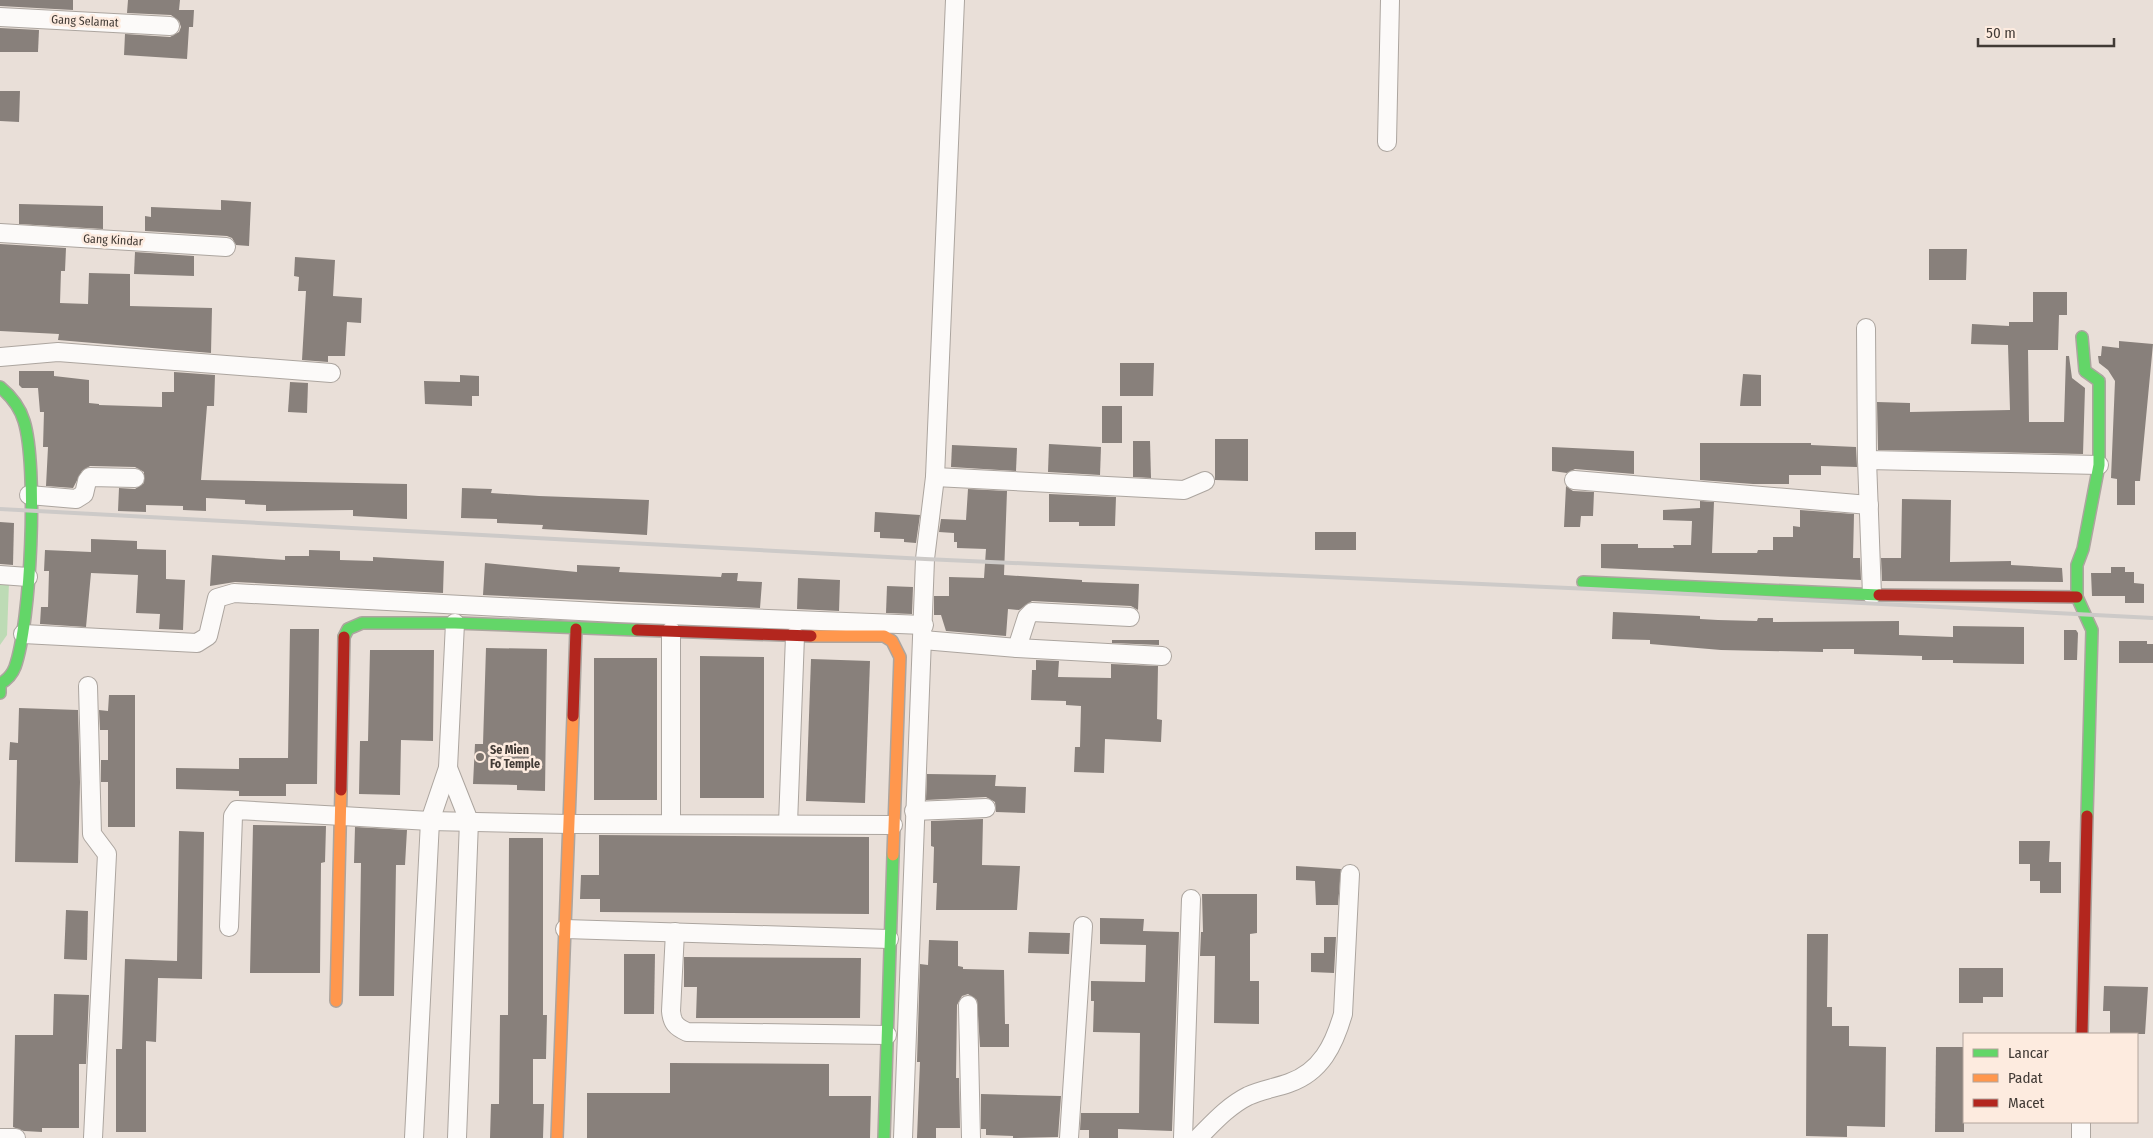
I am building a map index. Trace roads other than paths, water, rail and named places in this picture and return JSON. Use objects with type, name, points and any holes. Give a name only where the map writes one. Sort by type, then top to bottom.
[{"type":"street","points":[[903,1138],[925,559],[935,477],[955,0]]},
{"type":"street","points":[[1387,142],[1390,0]]},
{"type":"street","name":"Gang Selamat","points":[[0,17],[170,26]]},
{"type":"street","name":"Gang Kindar","points":[[0,233],[226,247]]},
{"type":"street","points":[[1866,328],[1867,460],[1872,595]]},
{"type":"street","points":[[2082,338],[2086,371],[2099,381],[2099,465],[2083,549],[2077,565],[2077,597],[2092,630],[2082,1033]]},
{"type":"street","points":[[0,357],[58,352],[332,373]]},
{"type":"street","points":[[0,387],[17,406],[25,421],[29,442],[28,577],[23,634],[15,668],[9,678],[0,684],[0,693]]},
{"type":"street","points":[[1867,460],[2099,465]]},
{"type":"street","points":[[29,495],[76,499],[84,494],[87,480],[90,477],[135,478]]},
{"type":"street","points":[[935,477],[1184,490],[1205,481]]},
{"type":"street","points":[[1574,480],[1869,505]]},
{"type":"street","points":[[0,575],[28,577]]},
{"type":"street","points":[[1583,582],[1872,595],[2077,597]]},
{"type":"street","points":[[23,634],[197,643],[208,636],[214,603],[217,598],[234,593],[617,613],[923,632],[1017,648],[1162,656]]},
{"type":"street","points":[[1017,648],[1027,617],[1032,612],[1130,617]]},
{"type":"street","points":[[336,1001],[343,639],[345,633],[354,625],[362,623],[455,623],[795,636],[884,636],[892,641],[898,650],[900,658],[889,939],[884,1138]]},
{"type":"street","points":[[414,1138],[430,820],[448,768],[455,623]]},
{"type":"street","points":[[557,1138],[576,629]]},
{"type":"street","points":[[671,631],[671,824]]},
{"type":"street","points":[[788,824],[795,636]]},
{"type":"street","points":[[88,686],[92,834],[107,854],[93,1138]]},
{"type":"street","points":[[448,768],[469,821],[458,1138]]},
{"type":"street","points":[[914,810],[986,808]]},
{"type":"street","points":[[229,926],[232,820],[235,811],[240,809],[341,816],[569,824],[893,825]]},
{"type":"street","points":[[1198,1138],[1234,1104],[1258,1092],[1290,1083],[1305,1076],[1318,1066],[1327,1054],[1343,1014],[1350,874]]},
{"type":"street","points":[[1183,1138],[1190,899]]},
{"type":"street","points":[[1069,1138],[1083,926]]},
{"type":"street","points":[[565,929],[889,939]]},
{"type":"street","points":[[674,932],[671,1011],[674,1023],[687,1032],[887,1035]]},
{"type":"street","points":[[968,1005],[971,1138]]},
{"type":"street","points":[[2081,1123],[2081,1138]]},
{"type":"street","points":[[0,1138],[16,1138]]},
{"type":"railway","points":[[0,509],[925,559],[1591,589],[2153,618]]},
{"type":"place","name":"Se Mien Fo Temple","points":[[480,757]]}]
